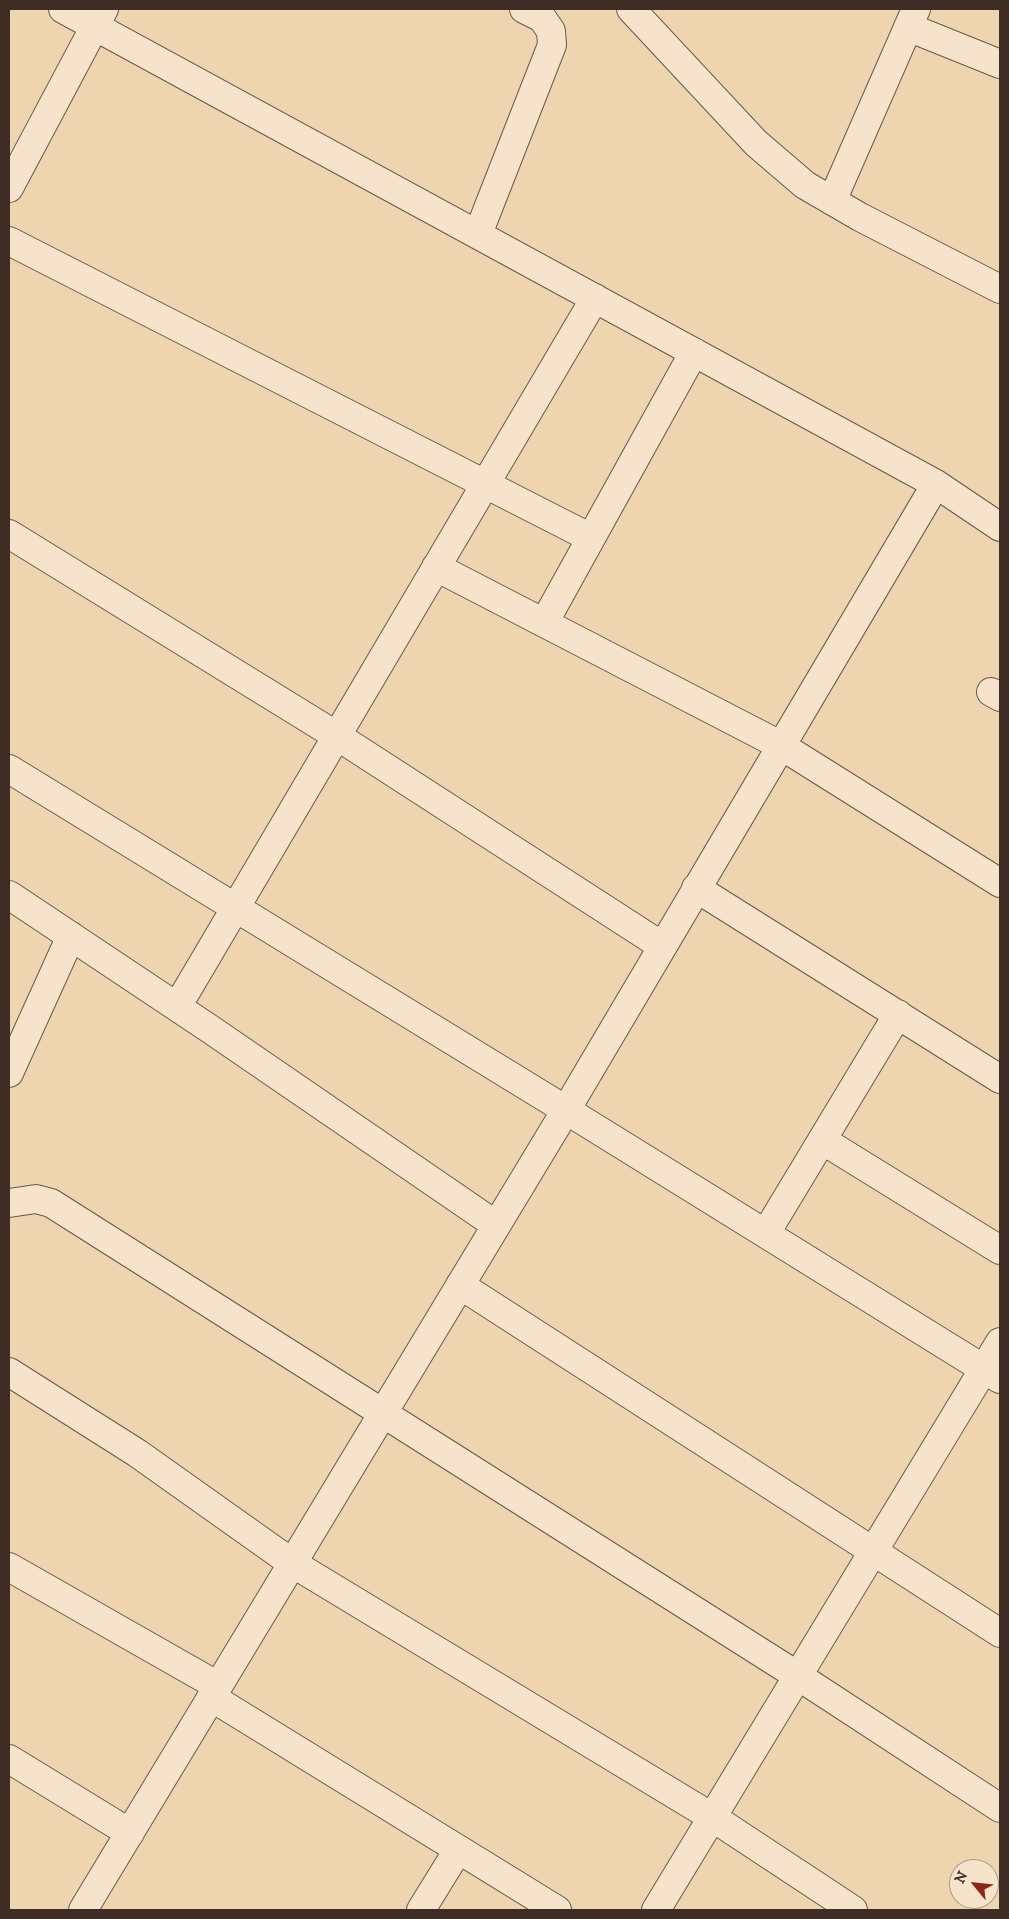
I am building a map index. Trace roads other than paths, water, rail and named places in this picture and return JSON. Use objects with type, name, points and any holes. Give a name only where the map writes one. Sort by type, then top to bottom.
[{"type":"street","points":[[63,9],[99,18],[478,234],[936,484],[1000,527]]},
{"type":"street","points":[[478,234],[552,45],[551,31],[542,18],[524,9]]},
{"type":"street","points":[[631,9],[756,143],[804,185],[1000,289]]},
{"type":"street","points":[[9,188],[99,18]]},
{"type":"street","points":[[832,201],[912,18],[1000,64]]},
{"type":"street","points":[[9,242],[484,486],[591,538]]},
{"type":"street","points":[[177,1007],[594,298]]},
{"type":"street","points":[[544,623],[694,352]]},
{"type":"street","points":[[83,1910],[566,1110],[936,484]]},
{"type":"street","points":[[9,534],[337,736],[662,946]]},
{"type":"street","points":[[436,567],[780,745],[1000,883]]},
{"type":"street","points":[[9,769],[992,1373]]},
{"type":"street","points":[[696,888],[1000,1079]]},
{"type":"street","points":[[9,895],[177,1007],[496,1225]]},
{"type":"street","points":[[9,1073],[71,936]]},
{"type":"street","points":[[766,1233],[898,1014]]},
{"type":"street","points":[[822,1140],[1000,1250]]},
{"type":"street","points":[[9,1203],[36,1199],[51,1203],[798,1676],[1000,1808]]},
{"type":"street","points":[[460,1285],[1000,1633]]},
{"type":"street","points":[[656,1910],[874,1551],[992,1373],[1000,1342]]},
{"type":"street","points":[[9,1372],[137,1454],[292,1562],[712,1817],[853,1910]]},
{"type":"street","points":[[9,1568],[215,1691],[458,1850],[556,1910]]},
{"type":"street","points":[[9,1760],[130,1833]]},
{"type":"street","points":[[421,1910],[458,1850]]}]
